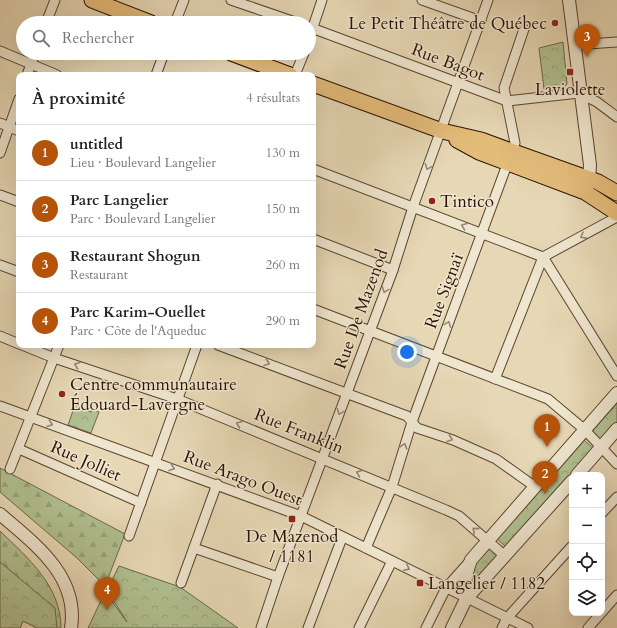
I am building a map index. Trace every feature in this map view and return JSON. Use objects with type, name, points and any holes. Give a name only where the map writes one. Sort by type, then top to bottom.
[{"type":"main road","points":[[92,0],[133,16]]},
{"type":"main road","points":[[250,60],[282,72]]},
{"type":"main road","points":[[316,85],[442,131],[479,152],[509,157],[587,186],[617,193]]},
{"type":"main road","points":[[587,186],[617,214]]},
{"type":"street","points":[[49,16],[55,0]]},
{"type":"street","points":[[178,16],[184,0]]},
{"type":"street","points":[[231,0],[278,16]]},
{"type":"street","points":[[316,16],[322,0]]},
{"type":"street","points":[[422,0],[481,21]]},
{"type":"street","name":"Rue De Mazenod","points":[[261,628],[322,457],[393,270],[413,207],[442,131],[488,0]]},
{"type":"street","points":[[569,0],[579,93],[590,165],[587,186]]},
{"type":"street","name":"Rue Signaï","points":[[366,548],[392,487],[412,422],[515,143],[504,88],[524,29]]},
{"type":"street","name":"Rue Bagot","points":[[316,30],[507,101],[579,93]]},
{"type":"street","points":[[574,46],[617,42]]},
{"type":"street","points":[[0,51],[16,58]]},
{"type":"street","points":[[19,60],[49,72]]},
{"type":"street","points":[[28,72],[32,60]]},
{"type":"street","points":[[157,72],[161,60]]},
{"type":"street","points":[[296,72],[301,60]]},
{"type":"street","points":[[579,93],[597,102],[617,117]]},
{"type":"street","points":[[0,153],[16,108]]},
{"type":"street","points":[[0,123],[16,130]]},
{"type":"street","points":[[316,170],[544,257],[617,376]]},
{"type":"street","points":[[0,195],[16,201]]},
{"type":"street","points":[[495,379],[544,257],[617,217]]},
{"type":"street","points":[[316,240],[393,270]]},
{"type":"street","points":[[0,265],[16,271]]},
{"type":"street","points":[[316,310],[554,402],[585,430],[617,464]]},
{"type":"street","points":[[0,336],[16,343]]},
{"type":"street","name":"Rue Franklin","points":[[29,348],[54,358],[178,399],[322,457],[459,516],[504,556]]},
{"type":"street","points":[[10,469],[58,348]]},
{"type":"street","points":[[128,536],[196,348]]},
{"type":"street","points":[[226,348],[407,416],[417,428],[454,440],[496,459],[534,486]]},
{"type":"street","points":[[426,628],[446,588],[617,393]]},
{"type":"street","name":"Rue Arago Ouest","points":[[0,406],[217,484],[301,516],[342,538],[366,548],[466,599],[528,628]]},
{"type":"street","points":[[580,472],[617,429]]},
{"type":"street","name":"Rue Jolliet","points":[[19,449],[141,503]]},
{"type":"street","points":[[452,628],[466,599],[569,483]]},
{"type":"street","points":[[181,583],[217,484]]},
{"type":"street","points":[[605,510],[617,497]]},
{"type":"street","points":[[0,514],[58,569],[66,584],[70,598],[72,622]]},
{"type":"street","points":[[308,628],[342,538]]},
{"type":"street","points":[[194,548],[278,577]]},
{"type":"street","points":[[502,628],[507,618],[569,549]]},
{"type":"street","points":[[466,599],[464,591],[465,581],[471,560]]},
{"type":"street","points":[[359,628],[392,561]]},
{"type":"street","points":[[605,609],[617,595]]},
{"type":"street","points":[[588,628],[599,616]]},
{"type":"green space","points":[[563,42],[567,84],[564,87],[544,89],[539,48]]},
{"type":"green space","points":[[617,400],[617,424],[600,442],[590,430]]},
{"type":"green space","points":[[75,405],[91,412],[92,409],[99,412],[91,433],[68,425]]},
{"type":"green space","points":[[583,439],[595,450],[575,472],[569,472],[569,478],[506,547],[496,538]]},
{"type":"green space","points":[[0,468],[125,534],[105,586],[77,558],[0,492]]},
{"type":"green space","points":[[0,531],[32,562],[49,586],[60,613],[61,628],[57,628],[56,625],[37,628],[23,621],[20,628],[0,599]]},
{"type":"green space","points":[[488,547],[499,557],[471,590],[470,578],[474,567]]},
{"type":"green space","points":[[0,562],[55,608],[57,628],[37,628],[23,621],[20,628],[0,628]]},
{"type":"green space","points":[[119,566],[180,587],[238,628],[88,628],[105,592],[127,622],[107,590]]},
{"type":"place","name":"Le Petit Théâtre de Québec","points":[[555,23]]},
{"type":"place","name":"Restaurant Shogun","points":[[587,57]]},
{"type":"place","name":"Laviolette","points":[[570,72]]},
{"type":"place","name":"Tintico","points":[[432,201]]},
{"type":"place","name":"Centre communautaire Édouard-Lavergne","points":[[62,394]]},
{"type":"place","name":"untitled","points":[[547,447]]},
{"type":"place","name":"Parc Langelier","points":[[545,494]]},
{"type":"place","name":"De Mazenod / 1181","points":[[292,519]]},
{"type":"place","name":"Langelier / 1182","points":[[420,583]]},
{"type":"place","name":"Parc Karim-Ouellet","points":[[107,610]]}]
